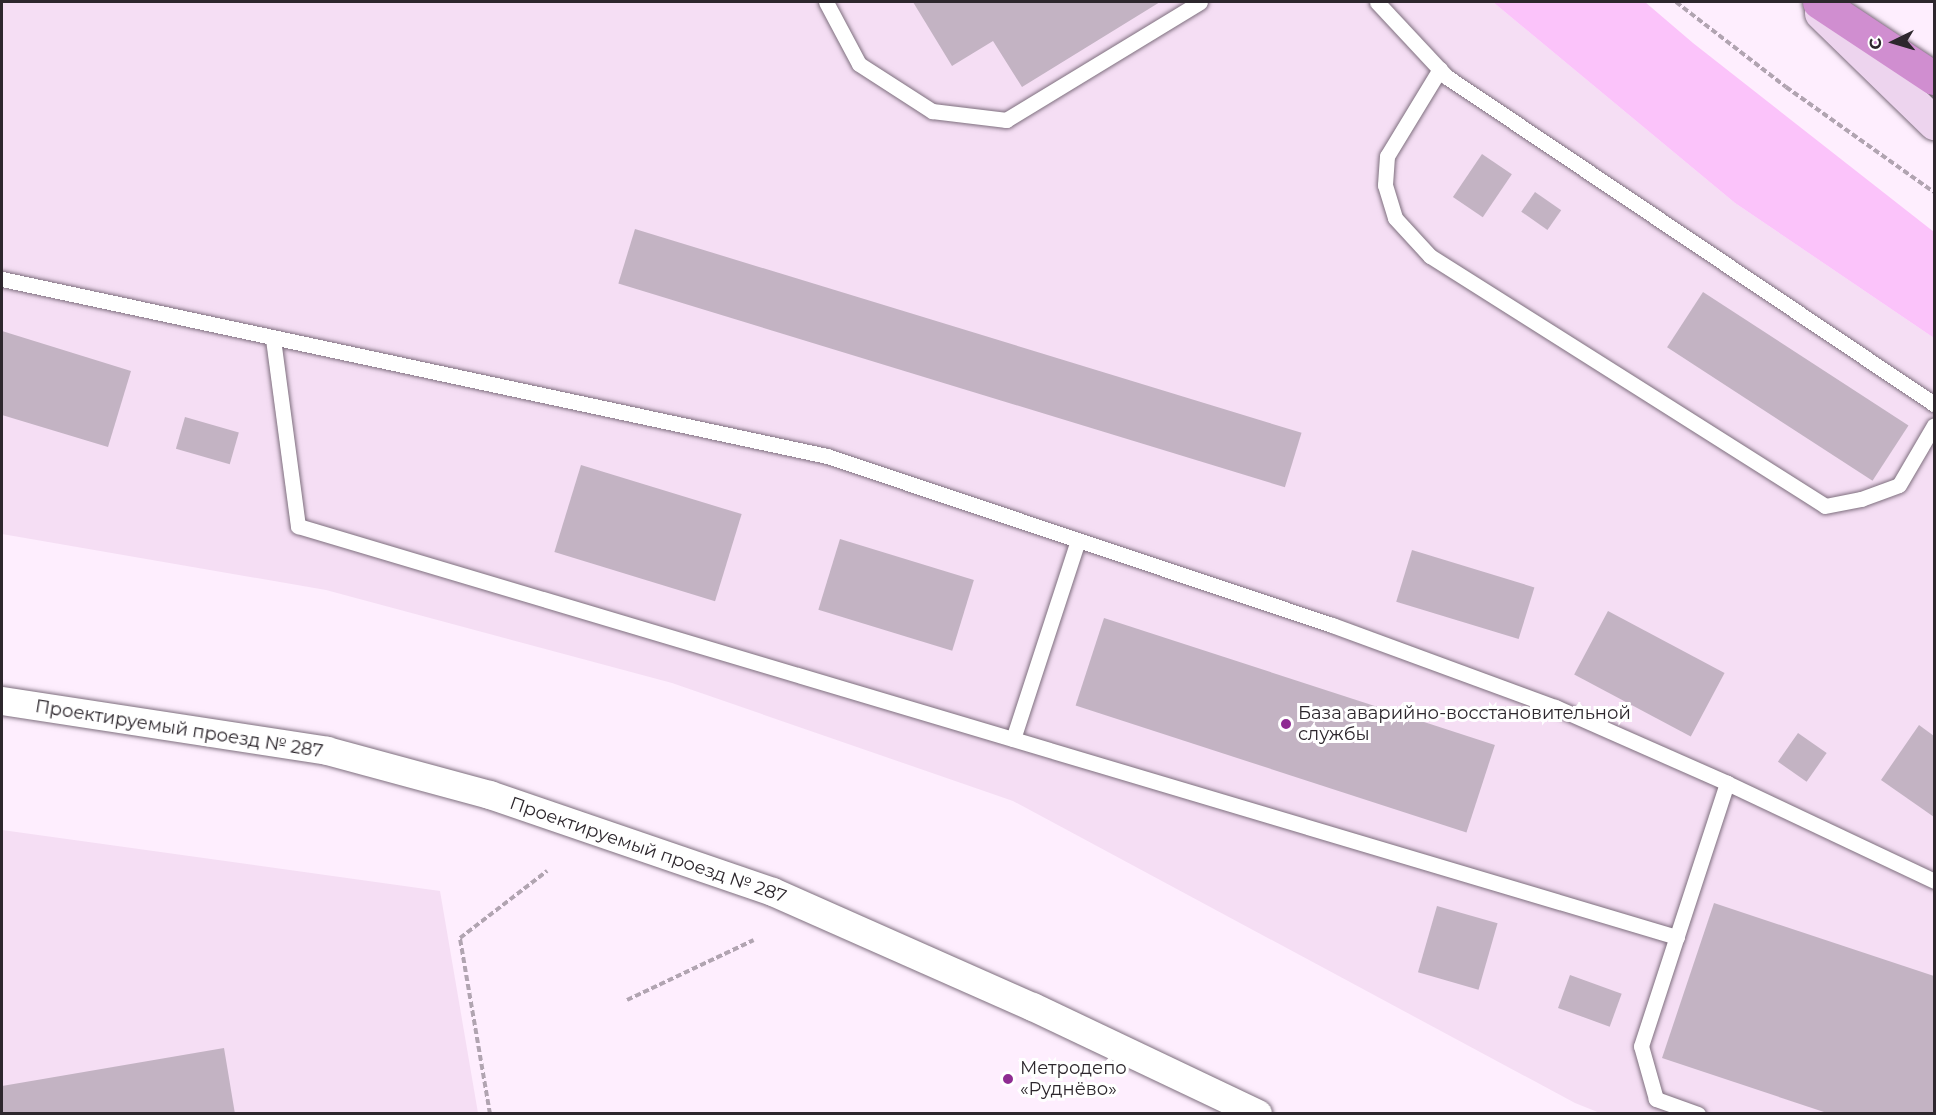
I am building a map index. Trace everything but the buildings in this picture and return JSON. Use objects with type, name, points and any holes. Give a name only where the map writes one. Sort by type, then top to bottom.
[{"type":"highway","points":[[1819,2],[1935,78]]},
{"type":"main road","points":[[1809,2],[1935,123]]},
{"type":"street","name":"Проектируемый проезд № 287","points":[[2,701],[327,752],[490,795],[773,892],[1033,1007],[1258,1113]]},
{"type":"lane","points":[[825,2],[859,64],[932,111],[1005,120],[1200,2]]},
{"type":"lane","points":[[1377,2],[1447,77],[1935,404]]},
{"type":"lane","points":[[1440,69],[1387,156],[1385,185],[1395,218],[1430,256],[1825,506],[1861,499],[1899,485],[1935,425]]},
{"type":"lane","points":[[2,279],[826,456],[1332,625],[1544,703],[1727,783],[1935,881]]},
{"type":"lane","points":[[273,339],[298,526],[1677,937]]},
{"type":"lane","points":[[1013,739],[1078,540]]},
{"type":"lane","points":[[1698,1113],[1656,1099],[1641,1046],[1727,783]]},
{"type":"path","points":[[1676,2],[1786,87],[1935,192]]},
{"type":"path","points":[[490,1113],[460,938],[547,871]]},
{"type":"path","points":[[627,1000],[754,940]]},
{"type":"shaded area","points":[[2,2],[1493,2],[1735,203],[1934,338],[1934,1113],[1600,1113],[1575,1103],[1013,801],[672,683],[326,590],[2,534]]},
{"type":"shaded area","points":[[1493,2],[1645,2],[1693,43],[1934,232],[1934,338],[1735,203]]},
{"type":"shaded area","points":[[2,830],[440,891],[478,1113],[2,1114]]},
{"type":"place","name":"База аварийно-восстановительной службы","points":[[1286,724]]},
{"type":"place","name":"Метродепо «Руднёво»","points":[[1008,1079]]}]
